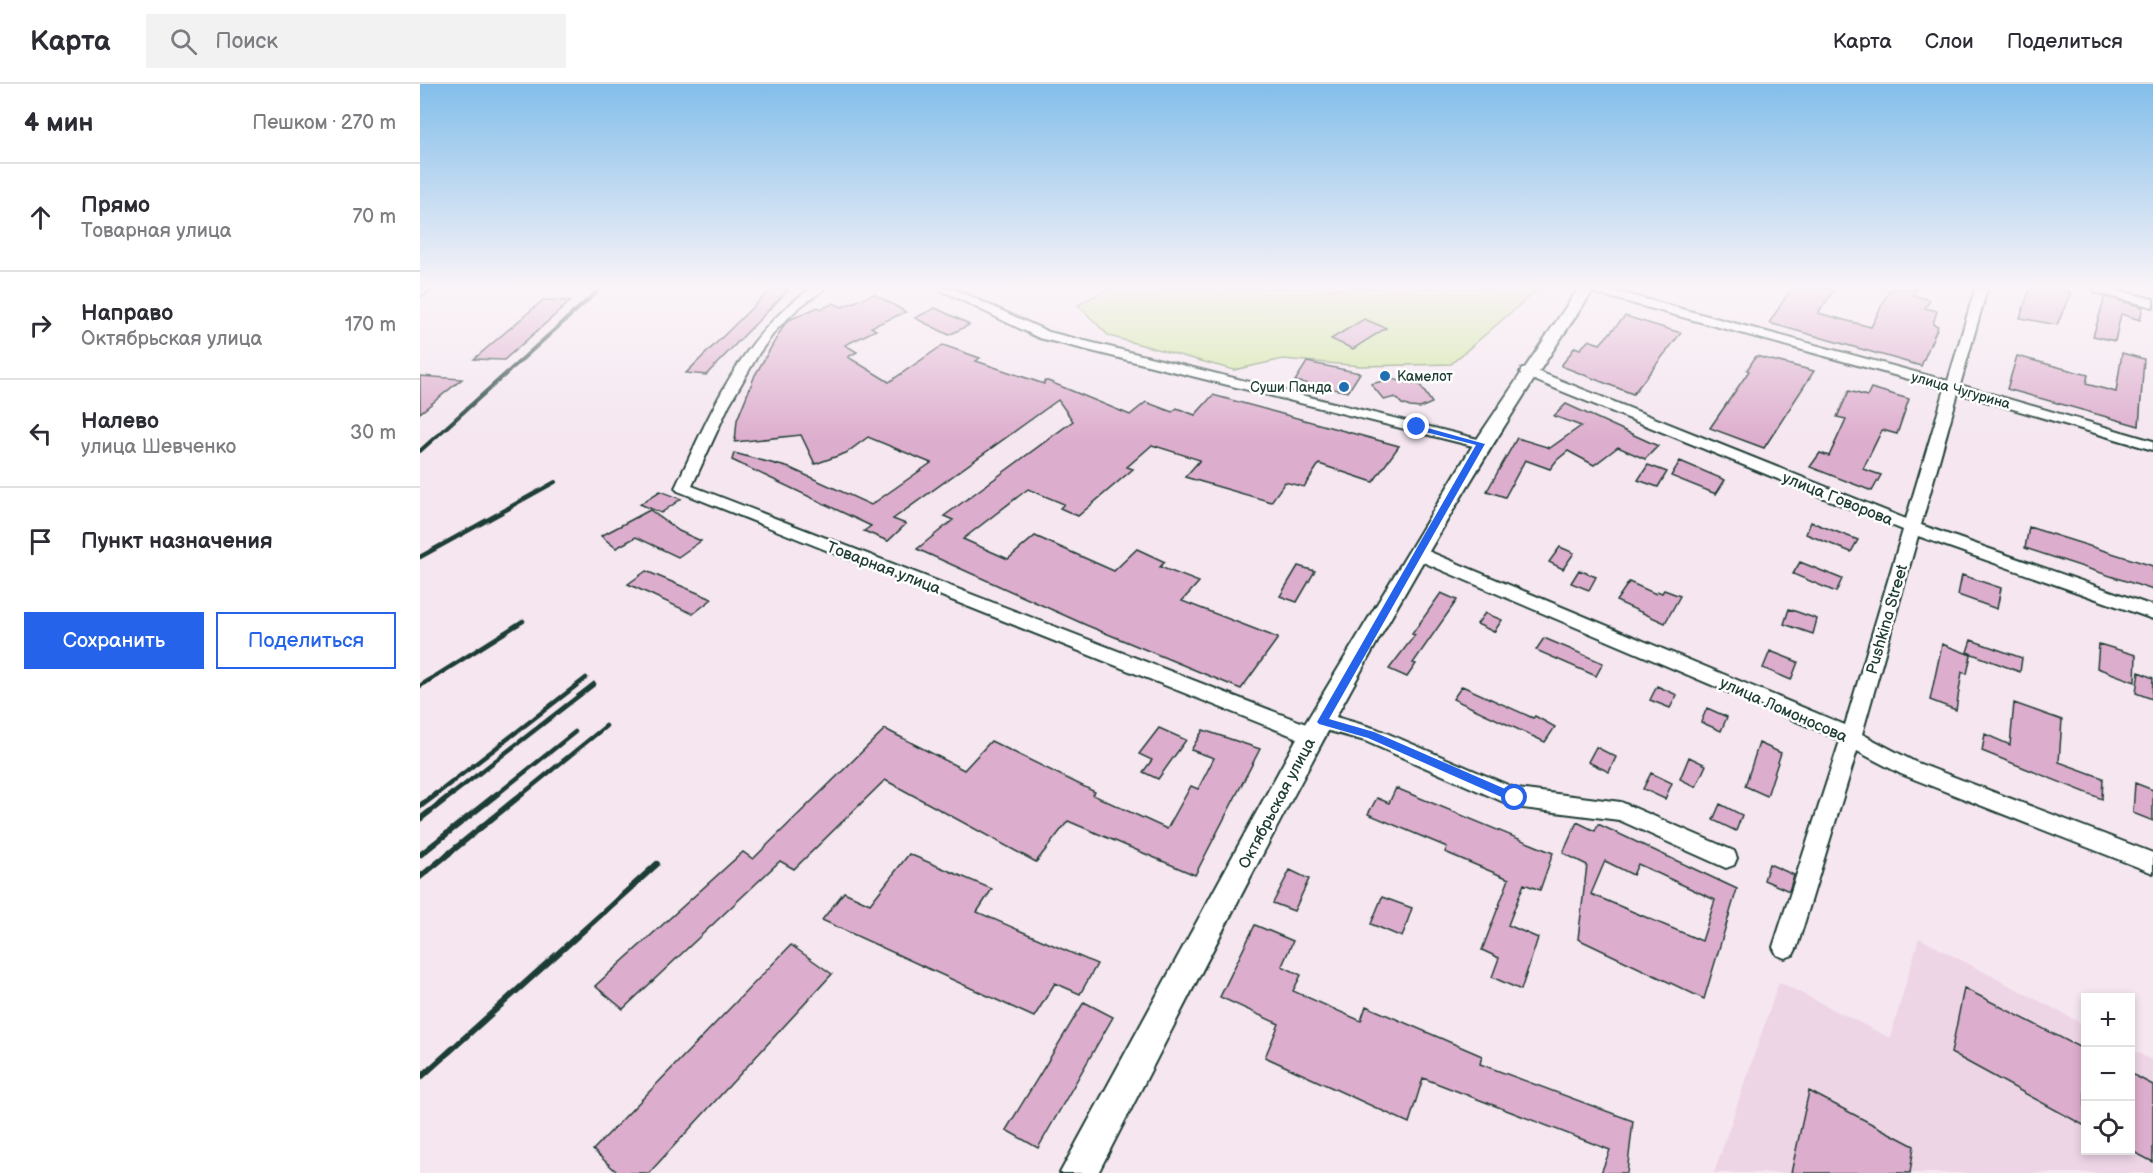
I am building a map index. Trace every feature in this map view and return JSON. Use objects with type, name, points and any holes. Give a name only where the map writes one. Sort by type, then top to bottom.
[{"type":"main road","name":"Октябрьская улица","points":[[1078,1173],[1317,728],[1481,444],[1550,340]]},
{"type":"street","name":"Товарная улица","points":[[762,340],[747,357],[683,488],[1317,728],[1370,735],[1515,798],[1621,812],[1726,858]]},
{"type":"street","points":[[1062,340],[1481,444]]},
{"type":"street","name":"улица Чугурина","points":[[1781,340],[1953,387],[2153,446]]},
{"type":"street","name":"Pushkina Street","points":[[1785,947],[1851,739],[1966,340]]},
{"type":"street","name":"улица Говорова","points":[[1527,372],[1913,528],[2153,613]]},
{"type":"street","name":"улица Ломоносова","points":[[1417,554],[1829,726],[1908,768],[2153,863]]},
{"type":"shaded area","points":[[1919,938],[2081,1023],[2081,1155],[2135,1155],[2135,1051],[2153,1061],[2153,1173],[1714,1173],[1779,982],[1890,1038]]},
{"type":"green space","points":[[1123,340],[1479,340],[1451,364],[1361,366],[1283,359],[1234,370]]},
{"type":"building","points":[[496,340],[527,340],[504,360],[474,359]]},
{"type":"building","points":[[720,340],[740,340],[706,375],[686,373]]},
{"type":"building","points":[[775,340],[856,340],[845,345],[857,352],[848,357],[889,382],[943,345],[980,358],[976,361],[1044,384],[1044,381],[1048,381],[1130,415],[1146,402],[1172,412],[1177,408],[1195,415],[1213,395],[1399,446],[1373,482],[1319,464],[1304,487],[1285,482],[1271,502],[1185,477],[1200,460],[1152,445],[1127,467],[1133,469],[1078,516],[1060,508],[1064,504],[1028,489],[963,539],[1008,559],[1035,536],[1114,571],[1137,549],[1165,562],[1160,567],[1199,582],[1182,601],[1278,638],[1241,689],[1086,625],[917,549],[953,520],[944,516],[1073,421],[1058,400],[893,519],[906,524],[888,541],[864,531],[871,526],[732,460],[734,453],[790,468],[871,505],[931,463],[868,437],[846,453],[815,464],[801,435],[735,442],[737,420],[755,375]]},
{"type":"building","points":[[1333,340],[1367,340],[1353,349]]},
{"type":"building","points":[[1589,340],[1600,344],[1604,340],[1676,340],[1633,394],[1561,366],[1575,347],[1580,349]]},
{"type":"building","points":[[1828,340],[1932,340],[1921,366]]},
{"type":"building","points":[[2122,353],[2144,359],[2139,426],[2007,389],[2017,356],[2088,375],[2086,384],[2116,392]]},
{"type":"building","points":[[1756,356],[1814,371],[1764,448],[1710,428],[1749,371],[1747,370]]},
{"type":"building","points":[[1307,362],[1360,373],[1348,392],[1295,381]]},
{"type":"building","points":[[420,376],[462,379],[420,413]]},
{"type":"building","points":[[1391,379],[1420,385],[1432,403],[1420,408],[1402,404],[1395,397],[1384,400],[1371,384]]},
{"type":"building","points":[[1871,388],[1909,399],[1897,434],[1882,430],[1863,469],[1881,475],[1872,491],[1810,467],[1820,453],[1829,456],[1846,419],[1837,417],[1849,391],[1867,396]]},
{"type":"building","points":[[1566,404],[1658,446],[1645,459],[1618,447],[1594,465],[1568,451],[1550,469],[1525,460],[1505,497],[1487,491],[1517,438],[1550,448],[1581,426],[1554,416]]},
{"type":"building","points":[[1680,461],[1725,480],[1716,494],[1671,476]]},
{"type":"building","points":[[1648,465],[1667,472],[1658,487],[1638,480]]},
{"type":"building","points":[[660,491],[681,499],[661,513],[640,504]]},
{"type":"building","points":[[650,510],[679,531],[701,541],[678,557],[636,537],[616,548],[601,536]]},
{"type":"building","points":[[1811,522],[1858,540],[1851,552],[1806,534]]},
{"type":"building","points":[[2029,527],[2153,566],[2153,590],[2025,548]]},
{"type":"building","points":[[1560,547],[1574,553],[1563,569],[1549,562]]},
{"type":"building","points":[[1800,562],[1842,579],[1836,592],[1793,574]]},
{"type":"building","points":[[1298,566],[1315,571],[1297,602],[1280,596]]},
{"type":"building","points":[[1579,570],[1596,577],[1589,590],[1571,583]]},
{"type":"building","points":[[646,571],[712,599],[693,614],[628,584]]},
{"type":"building","points":[[1962,575],[2001,588],[1997,609],[1958,595]]},
{"type":"building","points":[[1629,582],[1656,594],[1657,591],[1662,593],[1664,590],[1680,596],[1665,623],[1616,601]]},
{"type":"building","points":[[1441,593],[1457,600],[1413,663],[1416,664],[1407,677],[1389,669],[1415,635],[1412,634]]},
{"type":"building","points":[[1789,609],[1817,619],[1813,634],[1784,624]]},
{"type":"building","points":[[1485,613],[1502,620],[1494,632],[1477,624]]},
{"type":"building","points":[[1544,638],[1603,663],[1596,676],[1536,650]]},
{"type":"building","points":[[1971,640],[2022,658],[2020,672],[1967,652]]},
{"type":"building","points":[[1942,644],[1971,655],[1967,674],[1962,672],[1956,710],[1930,700]]},
{"type":"building","points":[[2099,644],[2136,655],[2135,682],[2097,668]]},
{"type":"building","points":[[1770,651],[1798,662],[1791,680],[1763,668]]},
{"type":"building","points":[[2139,672],[2153,678],[2152,699],[2136,693]]},
{"type":"building","points":[[1462,686],[1533,718],[1535,716],[1555,727],[1545,742],[1453,699]]},
{"type":"building","points":[[1657,686],[1677,695],[1670,708],[1650,700]]},
{"type":"building","points":[[2014,703],[2062,720],[2059,762],[2103,778],[2102,799],[1982,751],[1985,734],[2010,745]]},
{"type":"building","points":[[1707,708],[1727,717],[1721,731],[1701,722]]},
{"type":"building","points":[[1159,728],[1186,740],[1158,779],[1143,772],[1152,760],[1139,754]]},
{"type":"building","points":[[885,729],[964,770],[991,741],[1095,792],[1093,795],[1167,829],[1191,786],[1198,789],[1214,758],[1191,750],[1203,730],[1260,749],[1195,875],[1068,821],[1036,862],[885,780],[794,869],[780,861],[623,1009],[595,986],[743,852],[753,859]]},
{"type":"building","points":[[1759,743],[1781,753],[1767,796],[1745,786]]},
{"type":"building","points":[[1596,747],[1616,757],[1609,772],[1588,762]]},
{"type":"building","points":[[1689,757],[1706,765],[1696,787],[1680,779]]},
{"type":"building","points":[[1651,773],[1672,783],[1665,799],[1643,789]]},
{"type":"building","points":[[2135,783],[2153,790],[2153,821],[2133,813]]},
{"type":"building","points":[[1396,788],[1553,853],[1540,890],[1524,884],[1508,925],[1538,938],[1521,990],[1492,977],[1499,958],[1482,950],[1509,879],[1445,852],[1447,847],[1368,814],[1377,798],[1389,803]]},
{"type":"building","points":[[1720,804],[1742,815],[1736,831],[1713,820]]},
{"type":"building","points":[[1577,822],[1595,831],[1598,824],[1737,889],[1704,999],[1578,939],[1587,865],[1563,853]],"holes":[[[1605,861],[1633,875],[1638,864],[1715,900],[1702,941],[1591,894]]]},
{"type":"building","points":[[909,854],[992,889],[977,912],[1097,964],[1080,994],[1055,983],[1034,1017],[822,920],[844,892],[870,904]]},
{"type":"building","points":[[1769,864],[1794,875],[1789,891],[1764,880]]},
{"type":"building","points":[[1290,870],[1309,879],[1294,911],[1273,903]]},
{"type":"building","points":[[1382,897],[1412,908],[1402,937],[1371,924]]},
{"type":"building","points":[[1255,925],[1293,941],[1282,966],[1301,975],[1293,991],[1361,1021],[1366,1006],[1482,1056],[1480,1064],[1633,1121],[1627,1173],[1601,1173],[1610,1150],[1423,1078],[1409,1123],[1265,1057],[1279,1024],[1220,997]]},
{"type":"building","points":[[791,945],[832,974],[649,1173],[618,1173],[593,1150]]},
{"type":"building","points":[[1964,988],[2081,1048],[2081,1124],[1951,1053]]},
{"type":"building","points":[[1084,1002],[1113,1017],[1038,1148],[1006,1130]]},
{"type":"building","points":[[2135,1076],[2153,1085],[2153,1162],[2135,1153]]},
{"type":"building","points":[[1809,1091],[1914,1146],[1910,1173],[1791,1173]]},
{"type":"railway","points":[[420,451],[544,340]]},
{"type":"railway","points":[[508,508],[555,482]]},
{"type":"railway","points":[[420,557],[511,507]]},
{"type":"railway","points":[[420,686],[523,621]]},
{"type":"railway","points":[[434,796],[586,678]]},
{"type":"railway","points":[[450,796],[594,684]]},
{"type":"railway","points":[[520,796],[606,726]]},
{"type":"railway","points":[[495,796],[575,732]]},
{"type":"railway","points":[[420,806],[436,794]]},
{"type":"railway","points":[[420,819],[452,794]]},
{"type":"railway","points":[[420,855],[497,794]]},
{"type":"railway","points":[[420,877],[522,794]]},
{"type":"railway","points":[[420,1078],[657,864]]},
{"type":"place","name":"Камелот","points":[[1385,376]]},
{"type":"place","name":"Суши Панда","points":[[1344,387]]},
{"type":"route","points":[[1417,427],[1481,444],[1322,722],[1370,735],[1515,798]]}]
